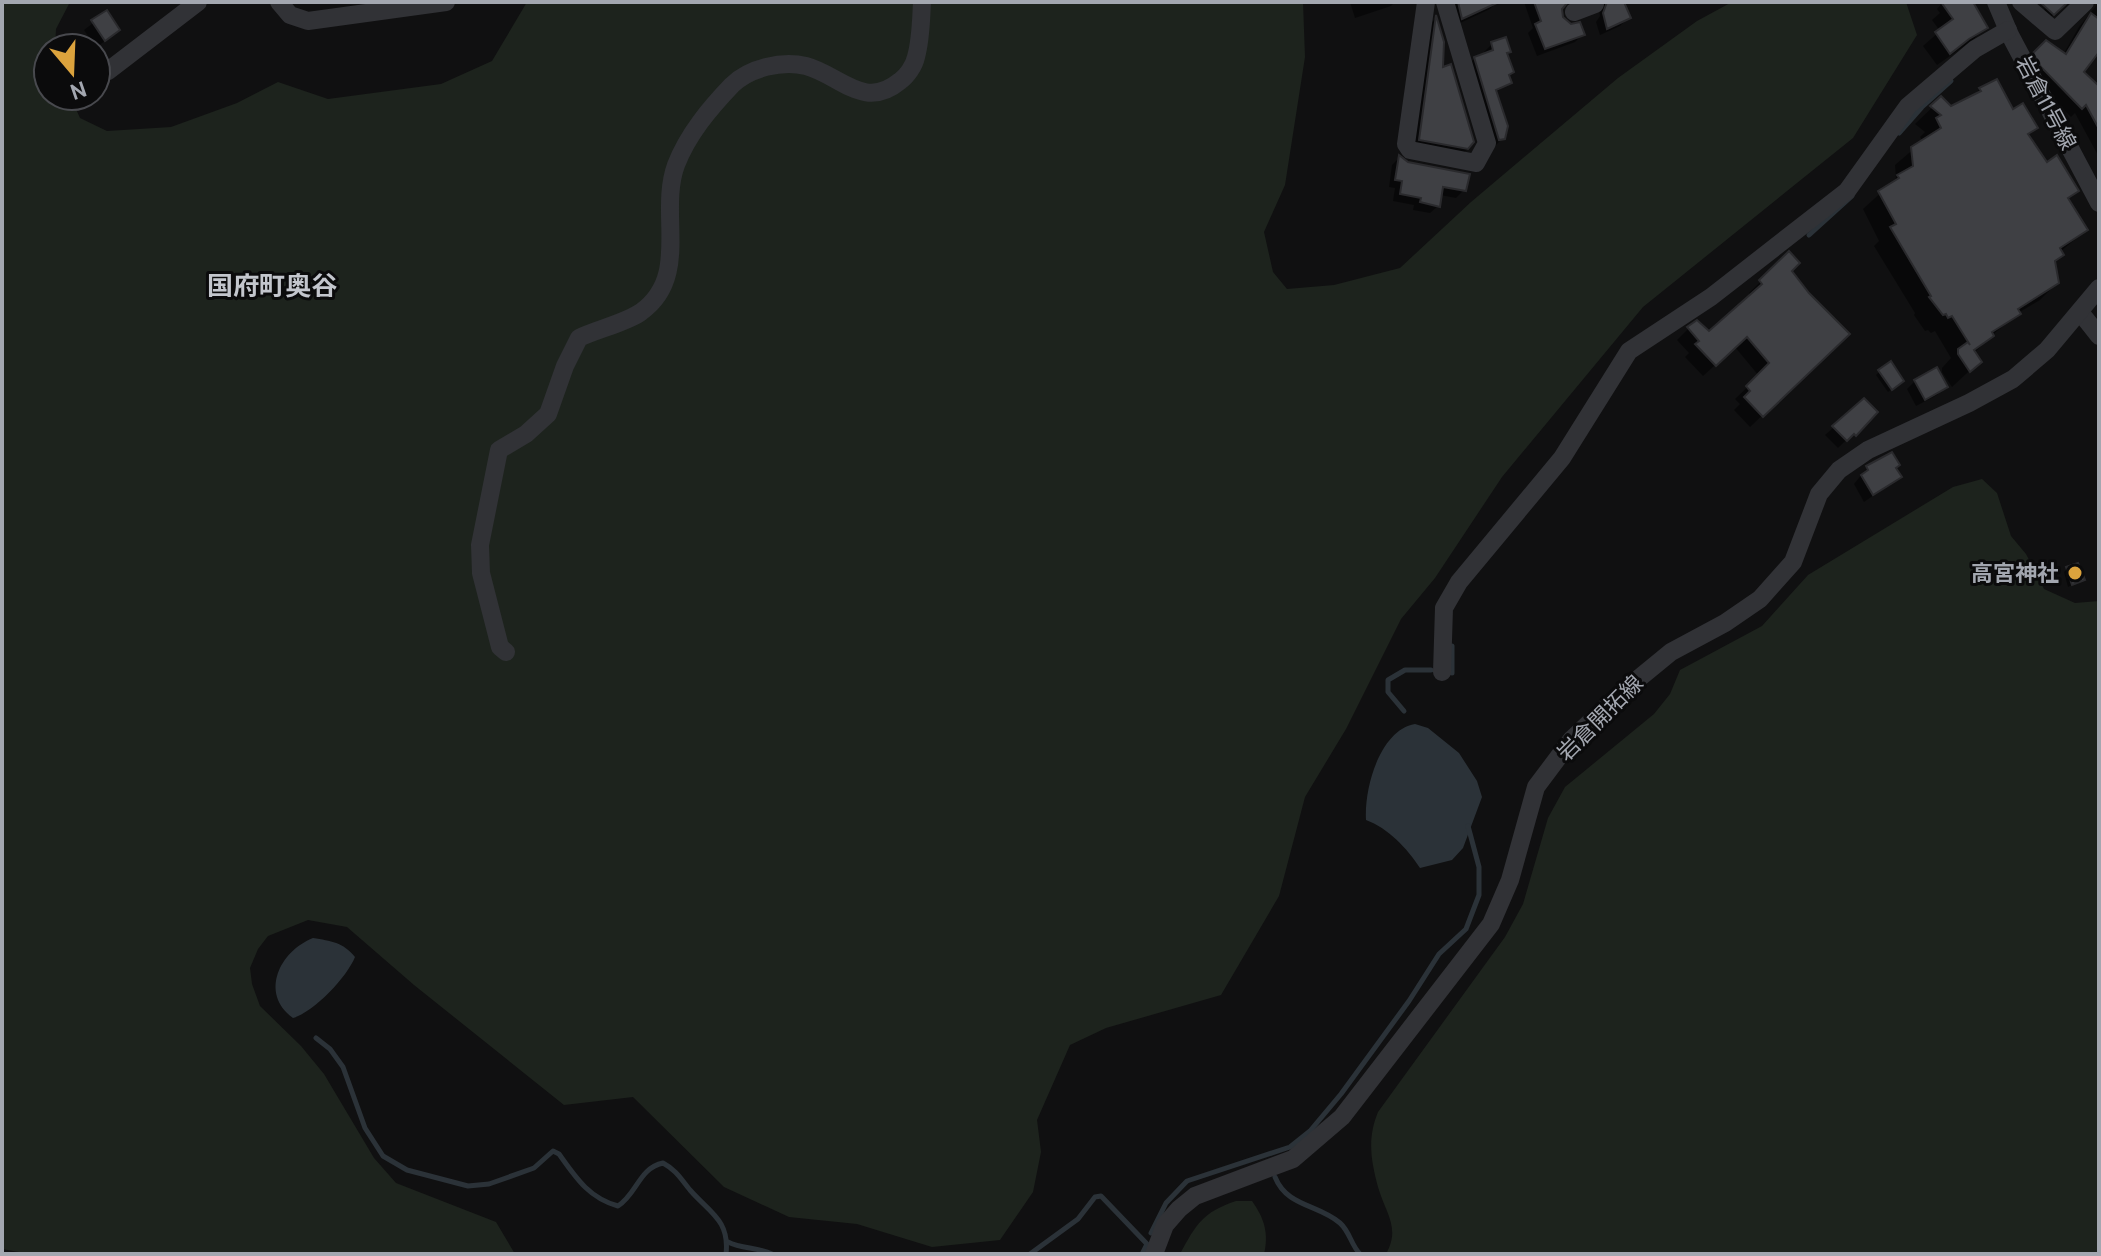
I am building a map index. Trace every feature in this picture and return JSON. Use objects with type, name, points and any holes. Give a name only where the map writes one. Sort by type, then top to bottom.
[{"type":"street","points":[[112,68],[198,2]]},
{"type":"street","points":[[279,2],[290,15],[308,21],[446,2]]},
{"type":"street","points":[[506,652],[500,647],[481,573],[480,545],[499,450],[526,434],[548,414],[579,338],[639,314],[654,301],[669,271],[672,245],[669,205],[676,165],[704,115],[736,82],[768,66],[808,66],[847,87],[872,94],[892,88],[906,77],[916,59],[922,2]]},
{"type":"street","points":[[1426,2],[1406,144],[1410,150],[1476,163],[1487,143],[1445,2]]},
{"type":"street","name":"岩倉11号線","points":[[1996,2],[2099,203]]},
{"type":"street","points":[[2021,2],[2055,31],[2085,2]]},
{"type":"street","points":[[1442,672],[1444,608],[1459,582],[1562,458],[1629,351],[1711,297],[1847,191],[1908,106],[1975,49],[2008,30]]},
{"type":"street","name":"岩倉開拓線","points":[[1154,1254],[1165,1225],[1195,1196],[1293,1159],[1329,1130],[1362,1093],[1491,924],[1510,880],[1536,787],[1572,739],[1671,652],[1725,623],[1760,599],[1793,562],[1819,494],[1839,470],[1868,450],[2013,379],[2047,350],[2099,289]]},
{"type":"street","points":[[2080,312],[2099,336]]},
{"type":"shaded area","points":[[2,2],[70,2],[56,32],[32,32],[32,112],[77,112],[80,118],[107,131],[171,127],[237,103],[278,82],[328,99],[441,84],[492,61],[527,2],[1303,2],[1305,57],[1285,185],[1264,232],[1273,272],[1287,289],[1334,285],[1400,268],[1471,202],[1618,78],[1697,21],[1732,2],[1906,2],[1917,35],[1853,138],[1643,307],[1502,477],[1435,578],[1401,619],[1346,729],[1305,797],[1279,896],[1221,995],[1106,1028],[1070,1045],[1037,1120],[1041,1152],[1033,1192],[1000,1240],[932,1247],[857,1224],[789,1217],[724,1187],[633,1097],[564,1105],[347,927],[308,920],[268,936],[258,949],[250,968],[260,1006],[301,1046],[324,1074],[374,1158],[396,1183],[496,1222],[515,1254],[30,1254],[2,1249]]},
{"type":"shaded area","points":[[1982,479],[1997,493],[2011,536],[2026,554],[2044,589],[2075,603],[2099,601],[2099,1254],[1386,1254],[1392,1228],[1378,1187],[1371,1150],[1372,1131],[1378,1112],[1505,937],[1523,904],[1548,818],[1565,787],[1654,714],[1670,694],[1680,670],[1762,626],[1808,575],[1953,487]]},
{"type":"shaded area","points":[[1415,724],[1428,728],[1459,753],[1477,781],[1482,797],[1463,848],[1452,860],[1420,868],[1396,840],[1366,820],[1368,792],[1377,762],[1392,737]]},
{"type":"shaded area","points":[[313,938],[341,945],[355,957],[329,993],[293,1018],[277,997],[278,974],[291,952]]},
{"type":"shaded area","points":[[1236,1201],[1252,1201],[1260,1214],[1266,1232],[1264,1254],[1180,1254],[1202,1220]]},
{"type":"building","points":[[1458,2],[1496,2],[1497,3],[1462,19]]},
{"type":"building","points":[[1534,2],[1568,2],[1562,9],[1563,17],[1571,24],[1580,22],[1585,35],[1545,49],[1535,24],[1541,21]]},
{"type":"building","points":[[1607,2],[1624,2],[1631,18],[1607,29],[1603,13]]},
{"type":"building","points":[[1941,2],[1973,2],[1988,28],[1950,54],[1935,32],[1953,19]]},
{"type":"building","points":[[2040,2],[2068,2],[2054,15]]},
{"type":"building","points":[[107,10],[120,30],[112,36],[112,32],[99,32],[91,20]]},
{"type":"building","points":[[2091,13],[2099,19],[2099,52],[2084,72],[2099,86],[2099,129],[2086,105],[2082,109],[2041,67],[2033,53],[2046,40],[2066,54]]},
{"type":"building","points":[[1436,15],[1444,42],[1443,67],[1451,64],[1474,142],[1468,149],[1419,140]]},
{"type":"building","points":[[1506,37],[1511,52],[1507,53],[1514,72],[1509,75],[1512,83],[1496,90],[1508,126],[1505,139],[1499,140],[1474,57],[1493,50],[1491,42]]},
{"type":"building","points":[[1997,79],[2013,109],[2023,103],[2038,128],[2028,134],[2047,162],[2057,155],[2079,191],[2068,198],[2088,230],[2060,248],[2064,255],[2055,261],[2059,283],[2018,309],[2021,314],[1992,332],[1994,336],[1974,350],[1982,362],[1970,372],[1958,349],[1968,342],[1970,345],[1952,316],[1948,318],[1946,314],[1943,315],[1929,297],[1890,227],[1896,224],[1878,191],[1913,166],[1911,147],[1941,128],[1936,118],[1941,115],[1930,106],[1941,96],[1951,106]]},
{"type":"building","points":[[1399,155],[1408,162],[1470,174],[1466,191],[1443,187],[1440,207],[1420,202],[1421,198],[1400,194],[1402,181],[1395,180]]},
{"type":"building","points":[[1789,251],[1800,263],[1792,271],[1850,334],[1763,417],[1744,397],[1750,391],[1746,386],[1769,363],[1747,337],[1716,366],[1695,344],[1699,341],[1687,327],[1697,320],[1709,331],[1762,284],[1759,280]]},
{"type":"building","points":[[1891,361],[1904,381],[1892,390],[1878,370]]},
{"type":"building","points":[[1937,367],[1948,387],[1925,400],[1914,380]]},
{"type":"building","points":[[1864,398],[1878,412],[1856,436],[1854,434],[1847,441],[1832,426]]},
{"type":"building","points":[[1892,452],[1900,465],[1896,468],[1902,477],[1873,495],[1861,475],[1868,470],[1866,466]]},
{"type":"building","points":[[2078,563],[2085,580],[2072,585],[2066,567]]},
{"type":"waterway","points":[[1899,133],[1951,81]]},
{"type":"waterway","points":[[1809,235],[1852,196]]},
{"type":"waterway","points":[[1452,646],[1452,673]]},
{"type":"waterway","points":[[1404,711],[1388,692],[1388,680],[1405,670],[1431,670]]},
{"type":"waterway","points":[[1151,1233],[1166,1203],[1187,1181],[1290,1147],[1310,1131],[1341,1094],[1439,954],[1466,929],[1479,895],[1479,867],[1468,826]]},
{"type":"waterway","points":[[316,1038],[330,1049],[343,1067],[365,1128],[383,1156],[407,1170],[468,1186],[489,1184],[534,1168],[553,1151],[591,1192],[618,1206],[649,1170],[663,1163],[717,1218],[725,1233],[726,1254]]},
{"type":"waterway","points":[[1275,1177],[1280,1187],[1295,1200],[1340,1223],[1360,1254]]},
{"type":"waterway","points":[[1030,1254],[1078,1219],[1095,1197],[1101,1196],[1147,1244],[1142,1254]]},
{"type":"waterway","points":[[728,1242],[772,1254]]},
{"type":"place","name":"高宮神社","points":[[2075,573]]},
{"type":"district","name":"国府町奥谷","points":[[272,286]]}]
